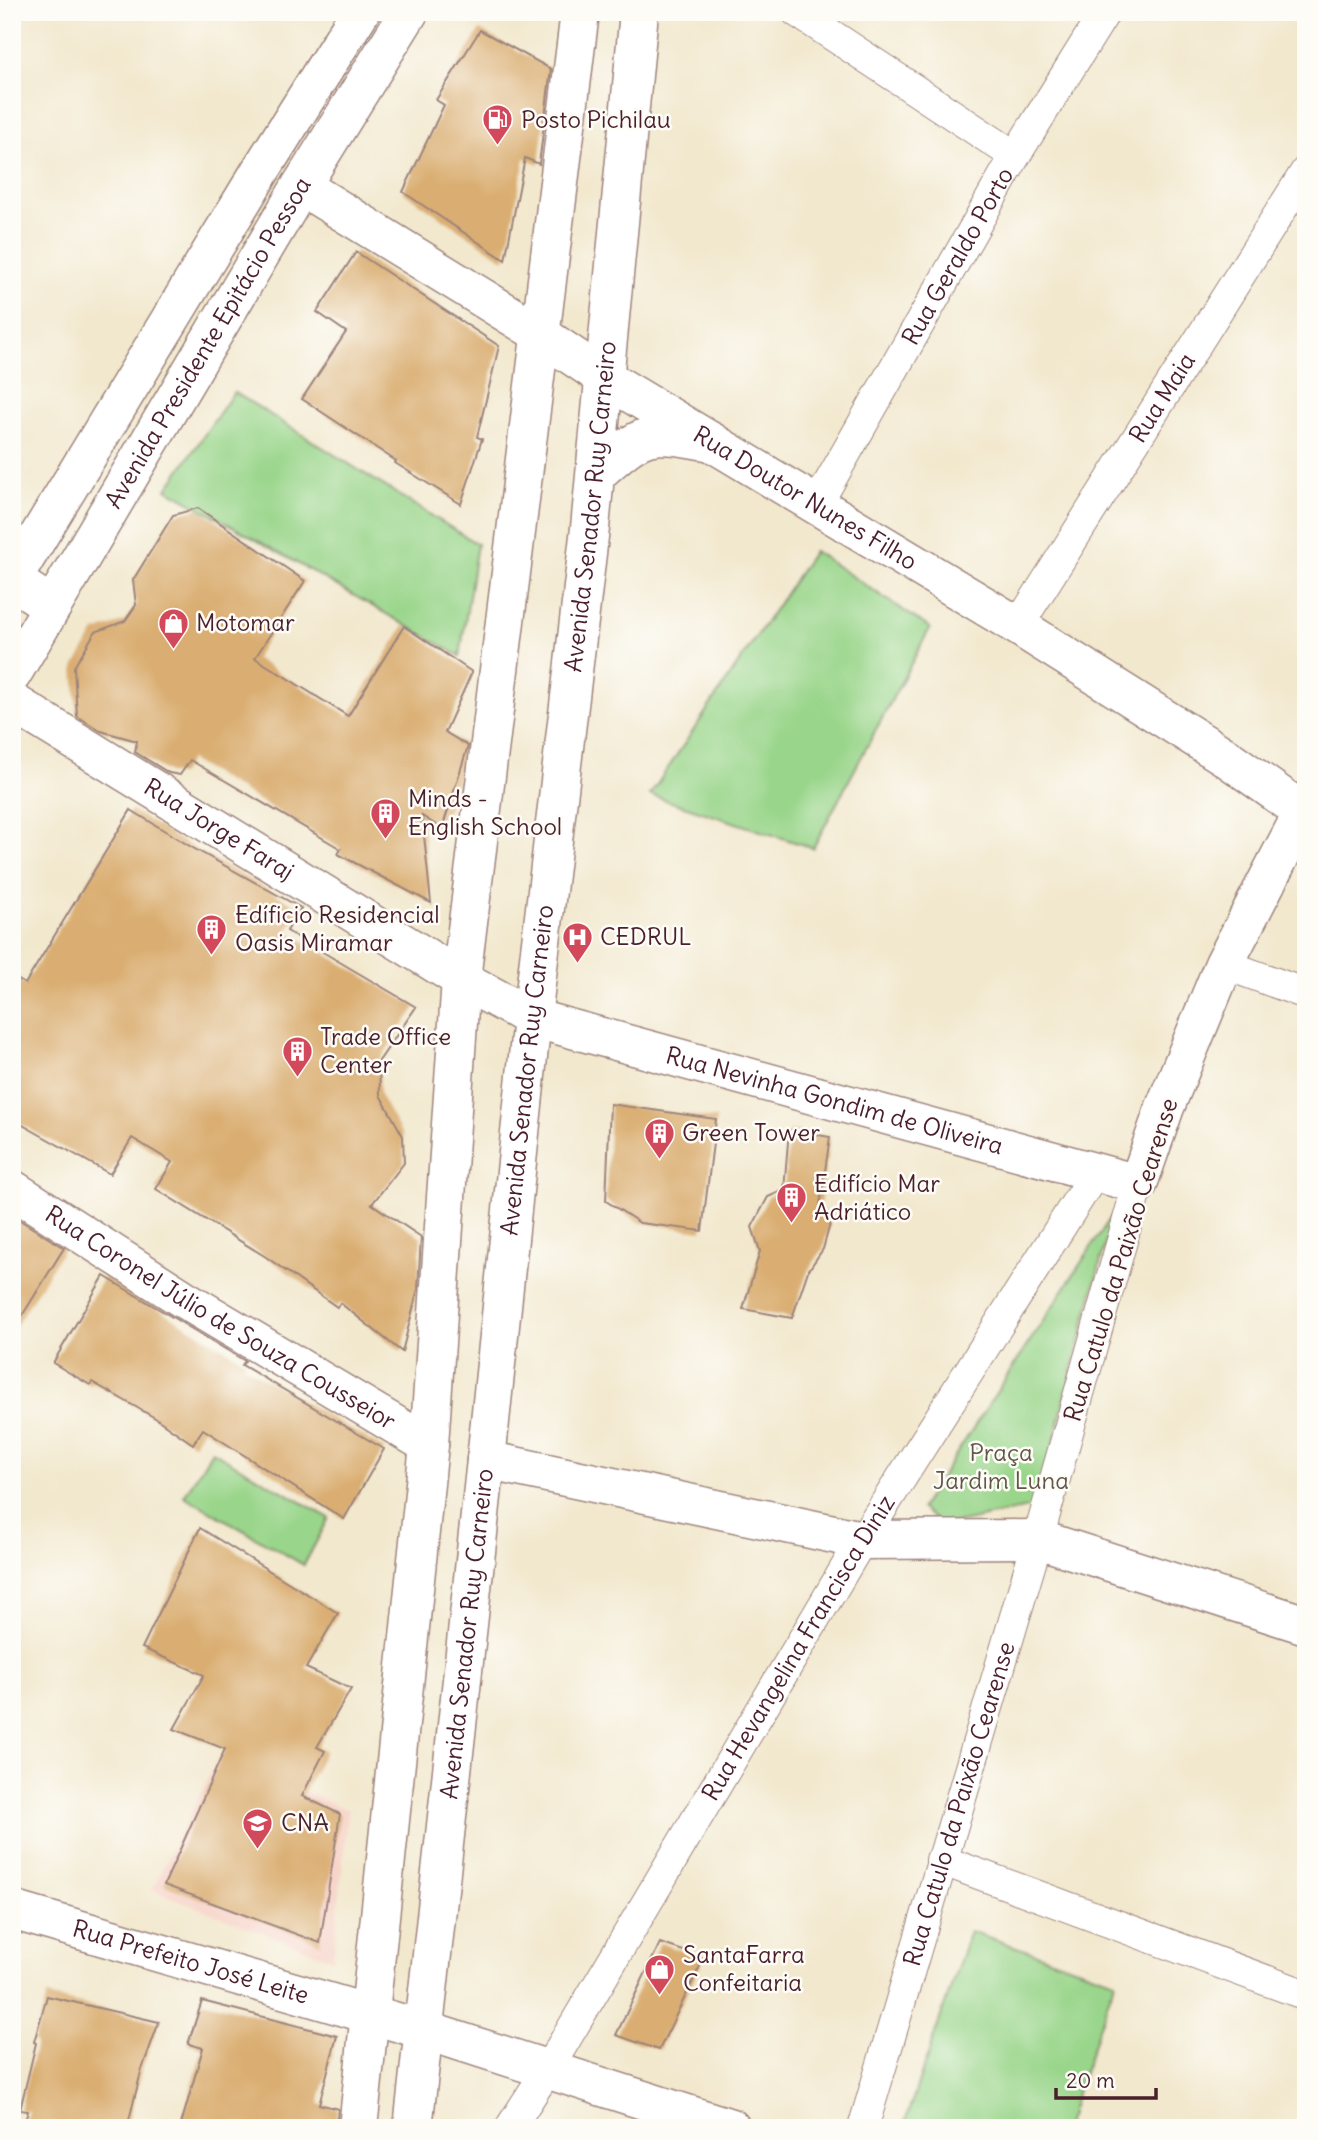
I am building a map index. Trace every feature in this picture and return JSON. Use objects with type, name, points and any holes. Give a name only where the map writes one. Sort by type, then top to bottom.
[{"type":"main road","name":"Avenida Presidente Epitácio Pessoa","points":[[12,580],[360,12]]},
{"type":"main road","name":"Avenida Presidente Epitácio Pessoa","points":[[12,674],[301,186],[409,12]]},
{"type":"main road","points":[[358,2128],[429,1445],[461,979],[580,12]]},
{"type":"main road","name":"Avenida Senador Ruy Carneiro","points":[[413,2128],[531,1018],[596,474],[639,12]]},
{"type":"main road","name":"Rua Doutor Nunes Filho","points":[[301,186],[605,377],[1018,626],[1227,758],[1304,813]]},
{"type":"main road","points":[[596,474],[629,445],[642,438],[669,434],[712,442]]},
{"type":"main road","points":[[12,580],[52,606]]},
{"type":"main road","name":"Rua Jorge Faraj","points":[[12,702],[461,979],[531,1018]]},
{"type":"main road","name":"Rua Catulo da Paixão Cearense","points":[[1138,1184],[1165,1107],[1224,964],[1304,813]]},
{"type":"main road","name":"Rua Nevinha Gondim de Oliveira","points":[[531,1018],[1138,1184]]},
{"type":"main road","name":"Rua Coronel Júlio de Souza Cousseior","points":[[12,1189],[182,1298],[429,1445]]},
{"type":"main road","points":[[486,1460],[862,1540],[1038,1539],[1306,1625]]},
{"type":"main road","name":"Rua Prefeito José Leite","points":[[12,1910],[424,2029],[731,2128]]},
{"type":"street","name":"Rua Geraldo Porto","points":[[817,504],[1015,156],[1105,12]]},
{"type":"street","points":[[804,14],[1015,156]]},
{"type":"street","name":"Rua Maia","points":[[1018,626],[1306,172]]},
{"type":"street","points":[[1224,964],[1306,994]]},
{"type":"street","name":"Rua Hevangelina Francisca Diniz","points":[[510,2128],[548,2069],[862,1540],[1095,1173]]},
{"type":"street","name":"Rua Catulo da Paixão Cearense","points":[[863,2128],[1038,1539],[1138,1184]]},
{"type":"street","points":[[941,1860],[1306,1995]]},
{"type":"shaded area","name":"CNA","points":[[219,1756],[348,1810],[333,1959],[152,1890]]},
{"type":"green space","points":[[234,392],[477,544],[460,656],[167,489]]},
{"type":"green space","points":[[814,551],[930,628],[813,848],[650,795]]},
{"type":"green space","name":"Praça Jardim Luna","points":[[1113,1214],[1037,1506],[942,1526],[921,1508]]},
{"type":"green space","points":[[212,1451],[329,1518],[304,1565],[184,1496]]},
{"type":"green space","points":[[970,1931],[1115,1981],[1065,2128],[903,2128]]},
{"type":"building","name":"Posto Pichilau","points":[[480,30],[551,69],[539,164],[525,158],[505,260],[403,192],[444,105],[436,100]]},
{"type":"building","points":[[356,252],[499,346],[477,437],[482,439],[461,504],[395,463],[396,461],[302,399],[346,332],[317,312]]},
{"type":"building","points":[[198,508],[305,581],[255,658],[348,716],[404,626],[472,672],[445,732],[468,746],[442,829],[422,816],[431,903],[338,854],[341,849],[190,760],[180,775],[169,773],[135,752],[137,741],[101,731],[77,716],[74,667],[95,632],[125,621],[136,605],[133,580],[173,515]]},
{"type":"building","points":[[131,810],[301,908],[287,931],[416,1007],[379,1061],[380,1095],[403,1136],[404,1163],[372,1204],[421,1237],[418,1289],[402,1352],[340,1303],[337,1307],[266,1257],[156,1189],[172,1162],[132,1138],[110,1174],[12,1119],[12,976],[25,984]]},
{"type":"building","name":"Green Tower","points":[[610,1104],[716,1119],[702,1231],[640,1223],[606,1201]]},
{"type":"building","name":"Edifício Mar Adriático","points":[[789,1130],[830,1137],[820,1205],[830,1224],[823,1249],[808,1271],[792,1318],[743,1309],[760,1251],[752,1227],[768,1197],[784,1190]]},
{"type":"building","points":[[12,1215],[64,1248],[12,1332]]},
{"type":"building","points":[[104,1276],[245,1361],[242,1365],[384,1449],[344,1519],[203,1429],[193,1444],[157,1419],[53,1363]]},
{"type":"building","points":[[200,1528],[338,1613],[306,1668],[351,1689],[317,1747],[325,1751],[302,1796],[340,1814],[320,1943],[164,1885],[225,1749],[174,1729],[204,1675],[142,1648]]},
{"type":"building","name":"SantaFarra Confeitaria","points":[[660,1943],[704,1958],[659,2050],[616,2035]]},
{"type":"building","points":[[47,1996],[159,2022],[141,2072],[127,2128],[23,2128],[28,2111],[20,2110]]},
{"type":"building","points":[[202,2001],[337,2036],[319,2104],[338,2109],[336,2128],[180,2128],[203,2048],[188,2044]]},
{"type":"place","name":"Posto Pichilau","points":[[498,147]]},
{"type":"place","name":"Motomar","points":[[173,650]]},
{"type":"place","name":"Minds - English School","points":[[385,840]]},
{"type":"place","name":"Edíficio Residencial Oasis Miramar","points":[[212,956]]},
{"type":"place","name":"CEDRUL","points":[[577,964]]},
{"type":"place","name":"Trade Office Center","points":[[297,1078]]},
{"type":"place","name":"Green Tower","points":[[659,1160]]},
{"type":"place","name":"Edifício Mar Adriático","points":[[791,1225]]},
{"type":"place","name":"CNA","points":[[258,1850]]},
{"type":"place","name":"SantaFarra Confeitaria","points":[[660,1996]]}]
